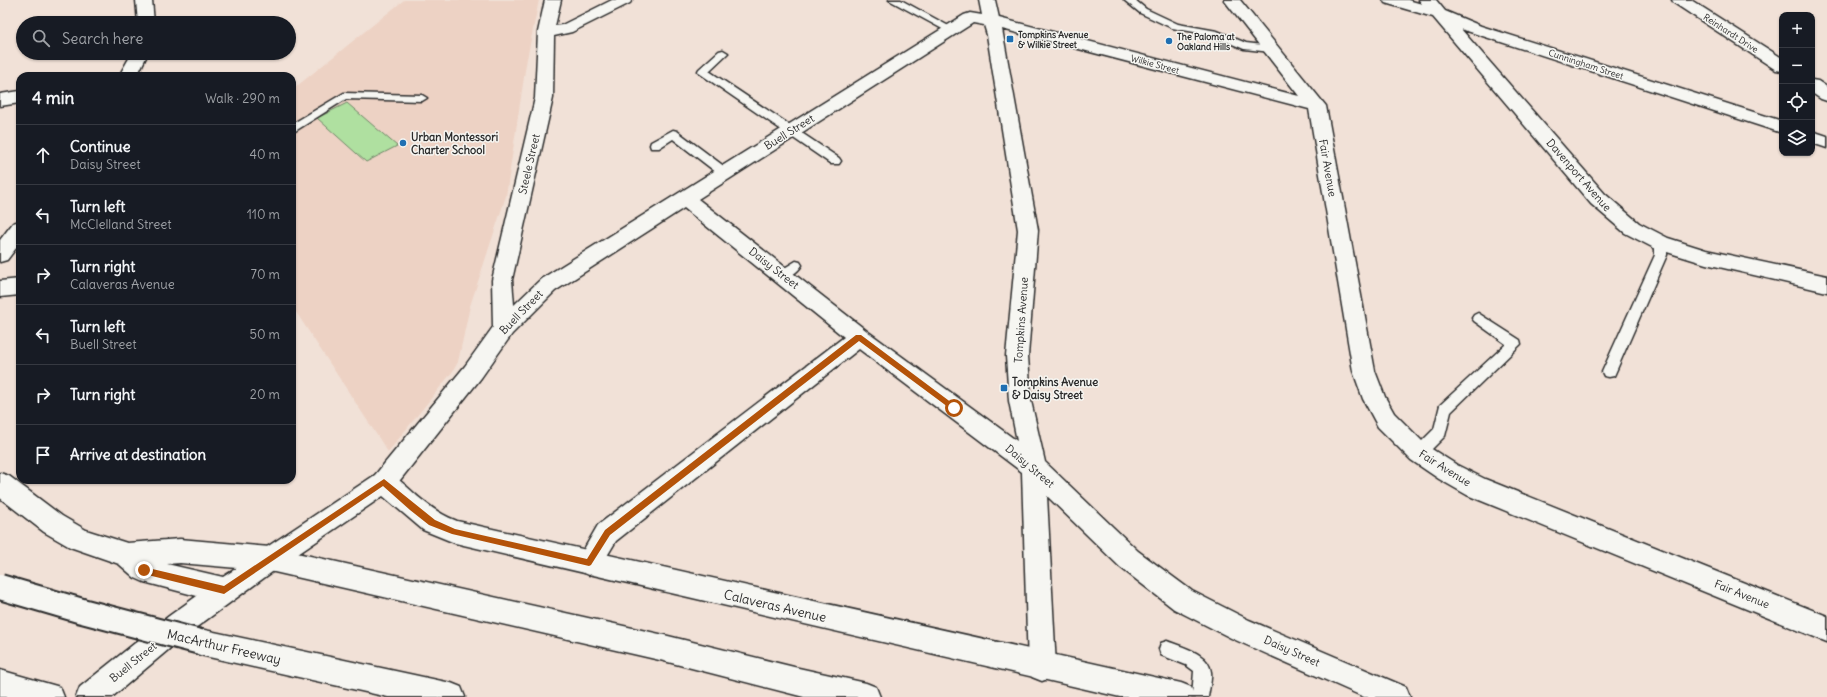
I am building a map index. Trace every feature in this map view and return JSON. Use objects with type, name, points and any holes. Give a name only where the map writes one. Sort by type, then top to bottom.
[{"type":"main road","points":[[144,0],[145,16]]},
{"type":"main road","name":"Steele Street","points":[[504,328],[502,280],[544,98],[546,32],[553,0]]},
{"type":"main road","points":[[546,32],[566,29],[624,0]]},
{"type":"main road","name":"Tompkins Avenue","points":[[987,0],[992,21],[1028,230],[1016,356],[1020,401],[1034,467],[1042,666]]},
{"type":"main road","name":"Fair Avenue","points":[[1232,0],[1317,106],[1364,371],[1374,399],[1386,420],[1419,453],[1476,487],[1827,629]]},
{"type":"main road","name":"Cunningham Street","points":[[1391,0],[1433,7],[1475,29],[1779,126]]},
{"type":"main road","name":"Reinhardt Drive","points":[[1680,0],[1779,64]]},
{"type":"main road","name":"Davenport Avenue","points":[[1433,7],[1598,199],[1615,216],[1632,228],[1661,243],[1706,257],[1827,284]]},
{"type":"main road","name":"Buell Street","points":[[90,697],[178,625],[224,590],[384,482],[473,372],[504,328],[548,285],[970,18],[992,21]]},
{"type":"main road","name":"Wilkie Street","points":[[992,21],[1317,106]]},
{"type":"main road","points":[[130,72],[136,60]]},
{"type":"main road","points":[[1815,87],[1827,95]]},
{"type":"main road","points":[[0,100],[16,98]]},
{"type":"main road","points":[[1815,138],[1827,142]]},
{"type":"main road","name":"Daisy Street","points":[[684,198],[789,270],[859,337],[1034,467],[1129,559],[1182,600],[1240,629],[1396,697]]},
{"type":"main road","points":[[0,255],[16,233]]},
{"type":"main road","points":[[0,289],[16,287]]},
{"type":"main road","points":[[589,563],[607,533],[859,337]]},
{"type":"main road","name":"Calaveras Avenue","points":[[384,482],[413,508],[432,522],[455,532],[1181,697]]},
{"type":"main road","points":[[4,493],[79,539],[127,555],[180,552],[270,559],[664,648],[866,697]]},
{"type":"main road","points":[[127,555],[144,570],[224,590]]},
{"type":"main road","name":"MacArthur Freeway","points":[[0,587],[82,611],[200,642],[451,697]]},
{"type":"main road","points":[[2,685],[50,697]]},
{"type":"lane","points":[[894,0],[951,30]]},
{"type":"lane","points":[[1129,0],[1143,11],[1175,26],[1214,33],[1244,46],[1271,49]]},
{"type":"lane","points":[[723,53],[703,71],[835,161]]},
{"type":"lane","points":[[296,126],[344,96],[422,98]]},
{"type":"lane","points":[[655,145],[673,134],[725,173]]},
{"type":"lane","points":[[1609,372],[1662,256],[1661,243]]},
{"type":"lane","points":[[1419,453],[1440,432],[1445,410],[1515,344],[1478,318]]},
{"type":"lane","points":[[1167,649],[1195,661],[1200,665],[1202,671],[1200,697]]},
{"type":"shaded area","name":"Urban Montessori Charter School","points":[[404,0],[539,0],[526,64],[506,196],[470,306],[458,362],[453,371],[388,452],[296,312],[296,87]]},
{"type":"green space","points":[[347,103],[397,146],[366,162],[317,118]]},
{"type":"place","name":"Tompkins Avenue & Wilkie Street","points":[[1010,39]]},
{"type":"place","name":"The Paloma at Oakland Hills","points":[[1169,41]]},
{"type":"place","name":"Urban Montessori Charter School","points":[[403,143]]},
{"type":"place","name":"Tompkins Avenue & Daisy Street","points":[[1004,388]]},
{"type":"route","points":[[144,570],[224,590],[384,482],[413,508],[432,522],[455,532],[589,563],[607,533],[859,337],[954,408]]}]
